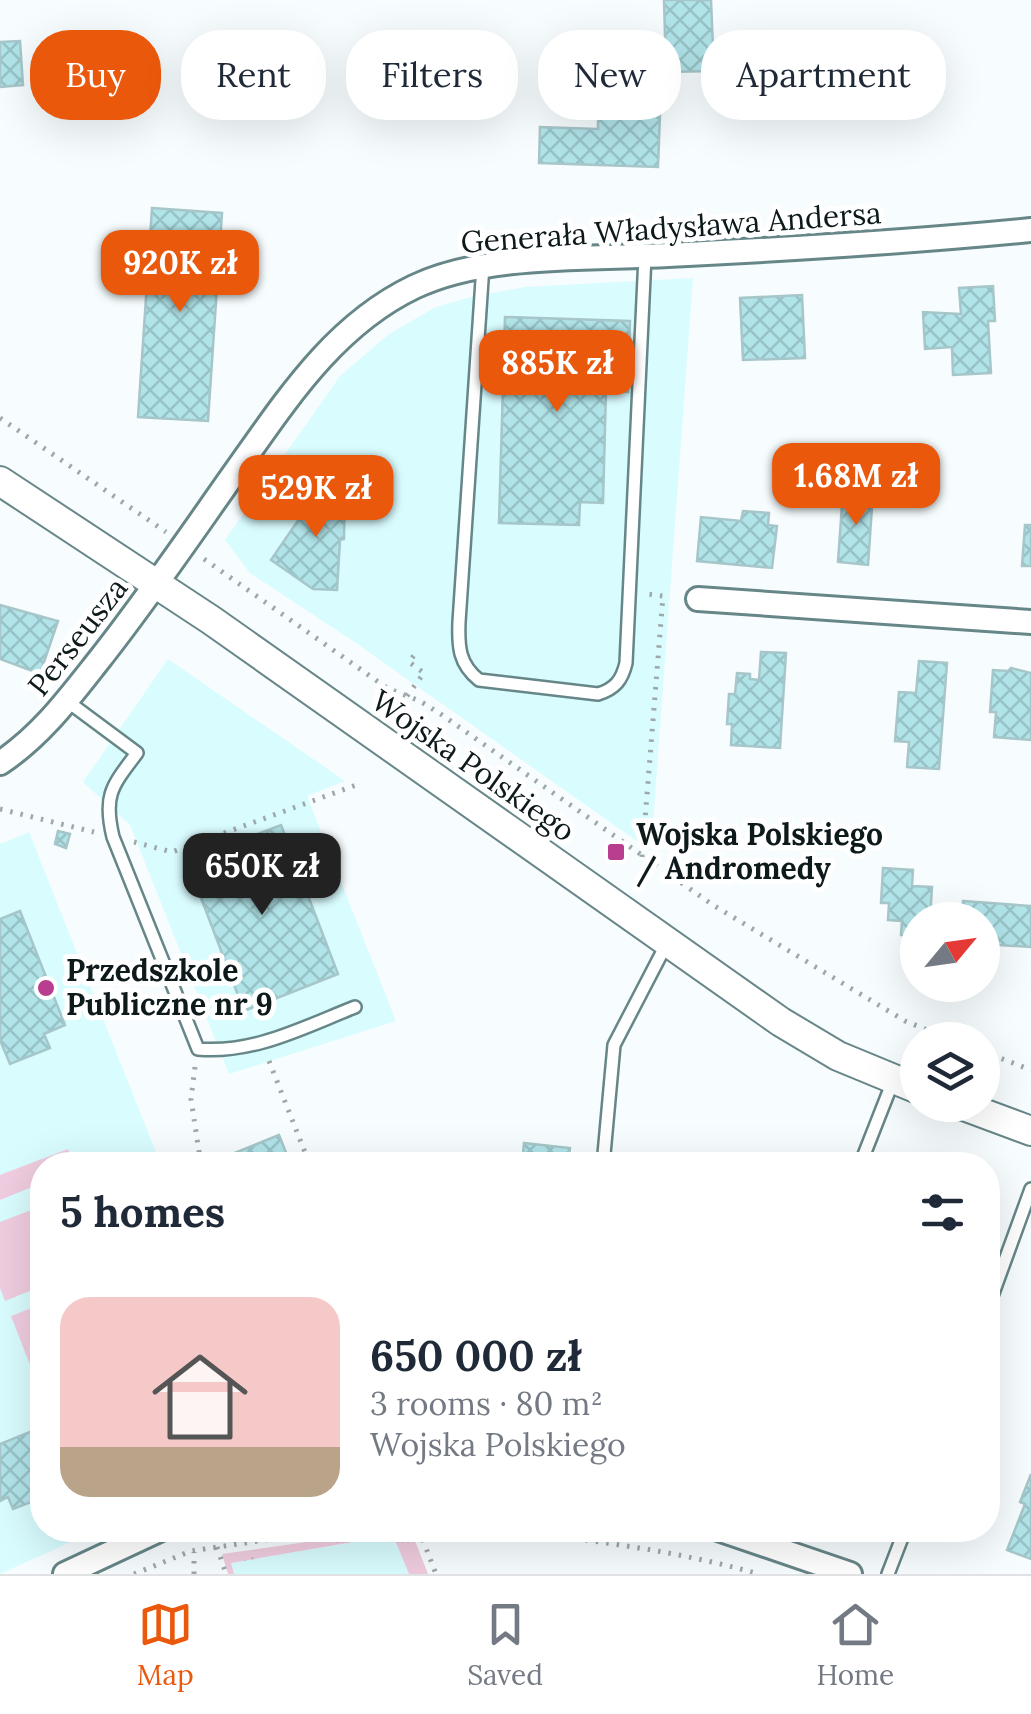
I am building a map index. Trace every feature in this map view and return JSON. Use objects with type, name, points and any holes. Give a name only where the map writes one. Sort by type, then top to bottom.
[{"type":"street","name":"Generała Władysława Andersa","points":[[156,584],[289,396],[333,345],[369,312],[414,287],[483,264],[912,242],[1031,230]]},
{"type":"street","name":"Wojska Polskiego","points":[[0,481],[156,584],[796,1030],[838,1056],[900,1082]]},
{"type":"street","name":"Perseusza","points":[[0,763],[46,727],[156,584]]},
{"type":"street","points":[[698,599],[1031,622]]},
{"type":"street","points":[[1000,1119],[1031,1131]]},
{"type":"street","points":[[65,1574],[133,1542]]},
{"type":"street","points":[[755,1542],[831,1571]]},
{"type":"lane","points":[[483,264],[460,656],[467,670],[479,680],[598,694],[610,691],[619,682],[626,663],[644,256]]},
{"type":"lane","points":[[67,701],[137,753],[110,790],[107,813],[113,837],[198,1049],[229,1050],[262,1044],[355,1006]]},
{"type":"lane","points":[[604,1152],[614,1046],[667,942]]},
{"type":"lane","points":[[867,1152],[900,1095]]},
{"type":"lane","points":[[1000,1273],[1031,1189]]},
{"type":"lane","points":[[888,1574],[900,1542]]},
{"type":"path","points":[[0,418],[166,532]]},
{"type":"path","points":[[198,555],[387,688],[442,715],[713,906],[905,1022]]},
{"type":"path","points":[[630,592],[663,596],[642,856]]},
{"type":"path","points":[[407,696],[424,673],[409,662],[417,652]]},
{"type":"path","points":[[0,809],[172,852],[359,784]]},
{"type":"path","points":[[262,1044],[305,1152]]},
{"type":"path","points":[[198,1049],[191,1099],[199,1152]]},
{"type":"path","points":[[1000,1059],[1031,1070]]},
{"type":"path","points":[[134,1574],[194,1551],[251,1542]]},
{"type":"path","points":[[424,1542],[436,1574]]},
{"type":"path","points":[[611,1542],[696,1556],[759,1574]]},
{"type":"path","points":[[217,1547],[226,1574]]},
{"type":"path","points":[[194,1551],[194,1574]]},
{"type":"shaded area","points":[[693,278],[651,851],[250,573],[225,540],[340,376],[389,334],[436,307],[525,287]]},
{"type":"shaded area","points":[[168,659],[345,781],[307,796],[396,1021],[229,1074],[130,825],[83,782]]},
{"type":"shaded area","points":[[29,832],[156,1152],[30,1152],[30,1542],[71,1542],[0,1574],[0,844]]},
{"type":"shaded area","points":[[352,1542],[396,1542],[409,1574],[234,1574],[230,1563]]},
{"type":"green space","points":[[30,1164],[30,1188],[0,1200],[0,1175]]},
{"type":"green space","points":[[30,1211],[30,1291],[5,1301],[0,1288],[0,1222]]},
{"type":"green space","points":[[30,1309],[30,1365],[11,1316]]},
{"type":"green space","points":[[306,1542],[352,1542],[231,1563],[234,1574],[228,1574],[222,1554]]},
{"type":"green space","points":[[396,1542],[416,1542],[428,1574],[409,1574]]},
{"type":"building","points":[[664,0],[711,0],[712,30],[701,30],[701,71],[681,72],[681,30],[665,30]]},
{"type":"building","points":[[20,41],[23,85],[0,87],[0,42]]},
{"type":"building","points":[[598,120],[660,120],[658,167],[539,163],[540,127],[598,129]]},
{"type":"building","points":[[152,208],[222,213],[208,421],[138,417]]},
{"type":"building","points":[[993,286],[995,321],[988,321],[991,373],[953,375],[952,347],[925,349],[923,312],[961,314],[959,288]]},
{"type":"building","points":[[802,295],[805,358],[743,360],[740,298]]},
{"type":"building","points":[[505,317],[630,321],[628,392],[606,391],[603,503],[580,502],[579,525],[499,523]]},
{"type":"building","points":[[327,478],[336,478],[336,491],[345,491],[337,590],[313,589],[271,560]]},
{"type":"building","points":[[843,491],[873,493],[868,565],[838,562]]},
{"type":"building","points":[[743,511],[769,513],[768,525],[777,526],[772,568],[697,561],[701,517],[741,521]]},
{"type":"building","points":[[1025,525],[1031,525],[1031,566],[1022,566]]},
{"type":"building","points":[[0,605],[58,621],[40,674],[0,659]]},
{"type":"building","points":[[761,652],[786,653],[780,748],[731,745],[732,724],[727,724],[729,694],[735,694],[737,673],[759,680]]},
{"type":"building","points":[[919,661],[947,663],[939,769],[907,767],[909,742],[895,741],[899,692],[916,693]]},
{"type":"building","points":[[1011,668],[1031,673],[1031,740],[994,737],[996,712],[990,712],[993,670]]},
{"type":"building","points":[[281,825],[338,974],[244,1011],[187,861]]},
{"type":"building","points":[[58,831],[70,834],[66,848],[55,844]]},
{"type":"building","points":[[883,868],[913,870],[912,886],[932,887],[931,902],[900,902],[900,921],[888,920],[889,903],[881,903]]},
{"type":"building","points":[[1000,904],[1031,906],[1031,947],[1000,945]]},
{"type":"building","points":[[20,911],[65,1025],[44,1034],[50,1048],[10,1064],[0,1040],[0,919]]},
{"type":"building","points":[[279,1135],[286,1152],[237,1152]]},
{"type":"building","points":[[524,1143],[570,1148],[570,1152],[523,1152]]},
{"type":"building","points":[[30,1432],[30,1503],[13,1509],[8,1497],[0,1501],[0,1444]]},
{"type":"building","points":[[1031,1474],[1031,1559],[1007,1550],[1025,1504],[1020,1502]]},
{"type":"place","name":"Wojska Polskiego / Andromedy","points":[[616,852]]},
{"type":"place","name":"Przedszkole Publiczne nr 9","points":[[46,988]]}]
